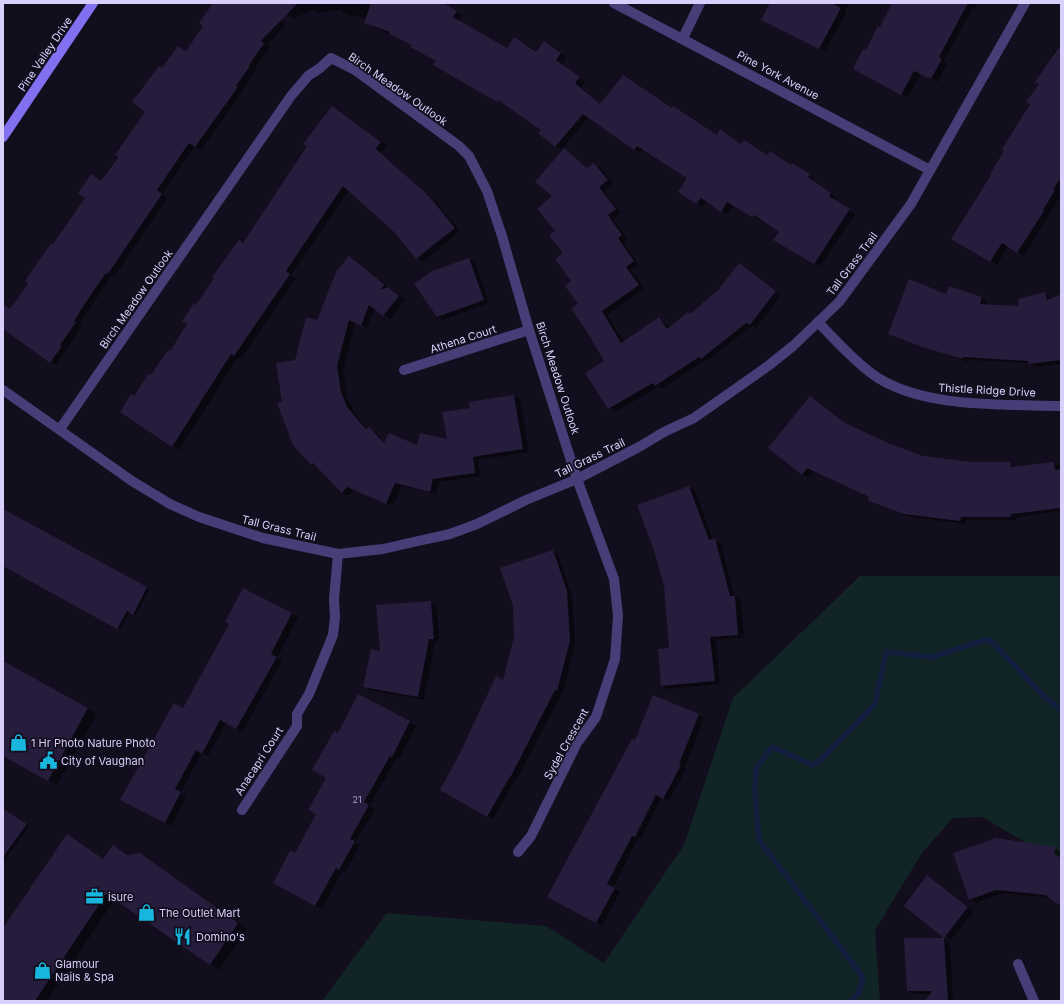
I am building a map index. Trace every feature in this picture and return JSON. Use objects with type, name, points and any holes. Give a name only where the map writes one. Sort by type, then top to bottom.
[{"type":"main road","name":"Pine Valley Drive","points":[[3,138],[93,3]]},
{"type":"street","name":"Pine York Avenue","points":[[614,3],[683,38],[930,170]]},
{"type":"street","points":[[683,38],[700,3]]},
{"type":"street","name":"Tall Grass Trail","points":[[3,390],[132,481],[170,504],[199,517],[263,538],[338,554],[383,549],[450,534],[477,524],[578,479],[664,432],[694,418],[768,366],[793,346],[839,302],[912,204],[1026,3]]},
{"type":"street","name":"Birch Meadow Outlook","points":[[60,429],[291,96],[308,76],[320,68],[330,58],[355,70],[459,146],[469,156],[487,191],[502,236],[529,330],[578,479]]},
{"type":"street","name":"Thistle Ridge Drive","points":[[818,322],[848,353],[872,374],[926,397],[959,402],[1061,406]]},
{"type":"street","name":"Athena Court","points":[[404,370],[529,330]]},
{"type":"street","name":"Sydel Crescent","points":[[518,852],[531,836],[577,743],[596,717],[615,658],[618,616],[614,579],[578,479]]},
{"type":"street","name":"Anacapri Court","points":[[242,810],[297,726],[297,714],[309,694],[333,635],[335,617],[334,599],[338,554]]},
{"type":"street","points":[[1018,964],[1034,1001]]},
{"type":"green space","points":[[860,576],[1061,576],[1061,863],[982,817],[953,818],[922,853],[875,930],[880,1001],[322,1001],[387,913],[546,926],[604,963],[684,845],[733,698]]},
{"type":"building","points":[[213,3],[298,3],[261,41],[264,43],[236,86],[238,87],[195,147],[189,143],[157,190],[162,194],[108,274],[106,273],[88,299],[74,321],[76,322],[60,345],[62,346],[50,363],[3,329],[3,304],[10,309],[28,284],[25,281],[85,198],[78,193],[91,174],[101,181],[118,157],[115,155],[145,112],[132,102],[159,66],[162,68],[178,46],[186,51],[203,26],[199,23]]},
{"type":"building","points":[[371,3],[443,3],[457,11],[453,17],[507,48],[514,37],[536,52],[544,41],[561,53],[556,60],[580,77],[575,83],[600,104],[623,75],[672,108],[673,106],[717,135],[720,129],[741,144],[744,140],[767,155],[770,151],[791,165],[792,163],[810,174],[808,177],[831,193],[829,196],[850,209],[814,264],[773,240],[779,232],[754,215],[752,217],[727,202],[721,212],[701,198],[696,204],[678,192],[687,178],[637,146],[634,150],[583,114],[555,147],[538,133],[541,130],[498,100],[497,102],[433,65],[436,61],[410,47],[412,45],[389,34],[390,32],[364,23]]},
{"type":"building","points":[[770,3],[832,3],[841,8],[819,49],[761,20]]},
{"type":"building","points":[[892,3],[968,3],[939,57],[942,59],[931,79],[914,71],[901,95],[853,69],[863,49],[866,50],[878,26],[880,27]]},
{"type":"building","points":[[1061,44],[1061,178],[1053,189],[1055,190],[1043,210],[1044,211],[1017,253],[1002,243],[990,262],[951,239],[991,175],[990,174],[1004,151],[1002,149],[1030,104],[1026,102],[1039,84],[1035,82]]},
{"type":"building","points":[[332,106],[381,142],[376,149],[429,196],[455,228],[416,259],[394,232],[343,186],[286,271],[290,274],[234,356],[231,354],[172,447],[120,412],[131,394],[134,396],[149,373],[151,375],[168,350],[170,351],[187,324],[182,321],[194,303],[196,305],[214,278],[212,277],[239,240],[243,243],[307,146],[303,144]]},
{"type":"building","points":[[564,148],[587,168],[594,163],[608,180],[599,187],[616,209],[608,215],[622,235],[618,238],[634,261],[626,267],[639,285],[602,311],[621,343],[659,317],[667,329],[688,312],[690,314],[718,290],[739,263],[776,291],[750,325],[746,323],[701,359],[699,357],[655,386],[653,383],[608,409],[585,373],[604,361],[571,308],[578,304],[565,286],[571,281],[555,259],[563,253],[549,236],[555,231],[537,209],[552,196],[535,182]]},
{"type":"building","points":[[349,256],[385,285],[379,290],[388,287],[399,296],[383,316],[369,305],[361,326],[349,320],[337,366],[341,392],[347,407],[366,429],[369,427],[384,443],[389,433],[417,445],[420,433],[447,439],[442,412],[470,408],[469,402],[514,395],[523,449],[473,457],[475,473],[433,479],[430,492],[395,483],[386,504],[347,487],[342,493],[313,463],[311,465],[293,445],[277,403],[282,402],[276,363],[295,360],[306,317],[317,320],[336,272]]},
{"type":"building","points":[[469,258],[484,300],[437,317],[414,284],[432,271]]},
{"type":"building","points":[[909,279],[946,294],[949,286],[982,297],[980,304],[1019,306],[1018,299],[1045,292],[1047,300],[1061,294],[1061,360],[1029,364],[1028,361],[963,357],[963,359],[922,347],[888,334]]},
{"type":"building","points":[[810,396],[845,423],[888,443],[923,456],[971,462],[1011,462],[1011,467],[1054,462],[1055,470],[1061,469],[1061,508],[1011,514],[1011,517],[961,517],[960,521],[904,514],[868,501],[869,497],[807,468],[802,475],[768,448]]},
{"type":"building","points":[[689,486],[709,540],[715,538],[730,596],[735,596],[738,635],[710,637],[715,681],[661,686],[658,649],[669,648],[664,586],[654,550],[637,505]]},
{"type":"building","points":[[3,509],[147,587],[133,615],[127,611],[117,629],[3,566]]},
{"type":"building","points":[[553,550],[567,591],[570,641],[557,691],[555,690],[510,778],[487,817],[440,790],[460,753],[496,676],[503,680],[514,637],[513,606],[500,568]]},
{"type":"building","points":[[243,588],[292,613],[271,654],[277,657],[236,729],[220,720],[202,754],[196,750],[175,789],[181,792],[165,823],[120,800],[174,703],[183,708],[229,624],[225,622]]},
{"type":"building","points":[[431,601],[434,639],[429,639],[418,697],[363,687],[371,649],[380,651],[376,605]]},
{"type":"building","points":[[3,661],[88,708],[48,781],[3,756]]},
{"type":"building","points":[[358,694],[410,721],[392,757],[390,756],[364,802],[369,805],[350,839],[355,841],[339,870],[336,868],[315,906],[273,883],[290,851],[295,853],[316,814],[308,810],[326,778],[312,770],[334,731],[338,733]]},
{"type":"building","points":[[653,695],[699,714],[679,764],[681,765],[663,799],[656,795],[635,837],[632,836],[607,884],[615,888],[596,923],[547,897],[632,739],[635,740]]},
{"type":"building","points":[[3,809],[27,824],[3,857]]},
{"type":"building","points":[[67,834],[103,859],[113,845],[127,855],[140,853],[238,923],[210,965],[106,894],[35,1001],[3,1001],[3,928]]},
{"type":"building","points":[[996,838],[1056,847],[1054,854],[1061,858],[1061,906],[1045,895],[996,890],[969,900],[953,853]]},
{"type":"building","points":[[927,875],[968,907],[944,938],[904,906]]},
{"type":"building","points":[[904,938],[944,938],[948,1001],[925,1001],[932,991],[907,991]]},
{"type":"waterway","points":[[850,1001],[859,993],[863,977],[759,840],[755,793],[756,769],[772,747],[813,765],[820,761],[875,704],[886,652],[931,657],[989,639],[1043,695],[1061,710]]},
{"type":"place","name":"1 Hr Photo Nature Photo","points":[[18,743]]},
{"type":"place","name":"City of Vaughan","points":[[48,761]]},
{"type":"place","name":"isure","points":[[95,897]]},
{"type":"place","name":"The Outlet Mart","points":[[146,913]]},
{"type":"place","name":"Domino's","points":[[183,937]]},
{"type":"place","name":"Glamour Nails & Spa","points":[[42,970]]}]
